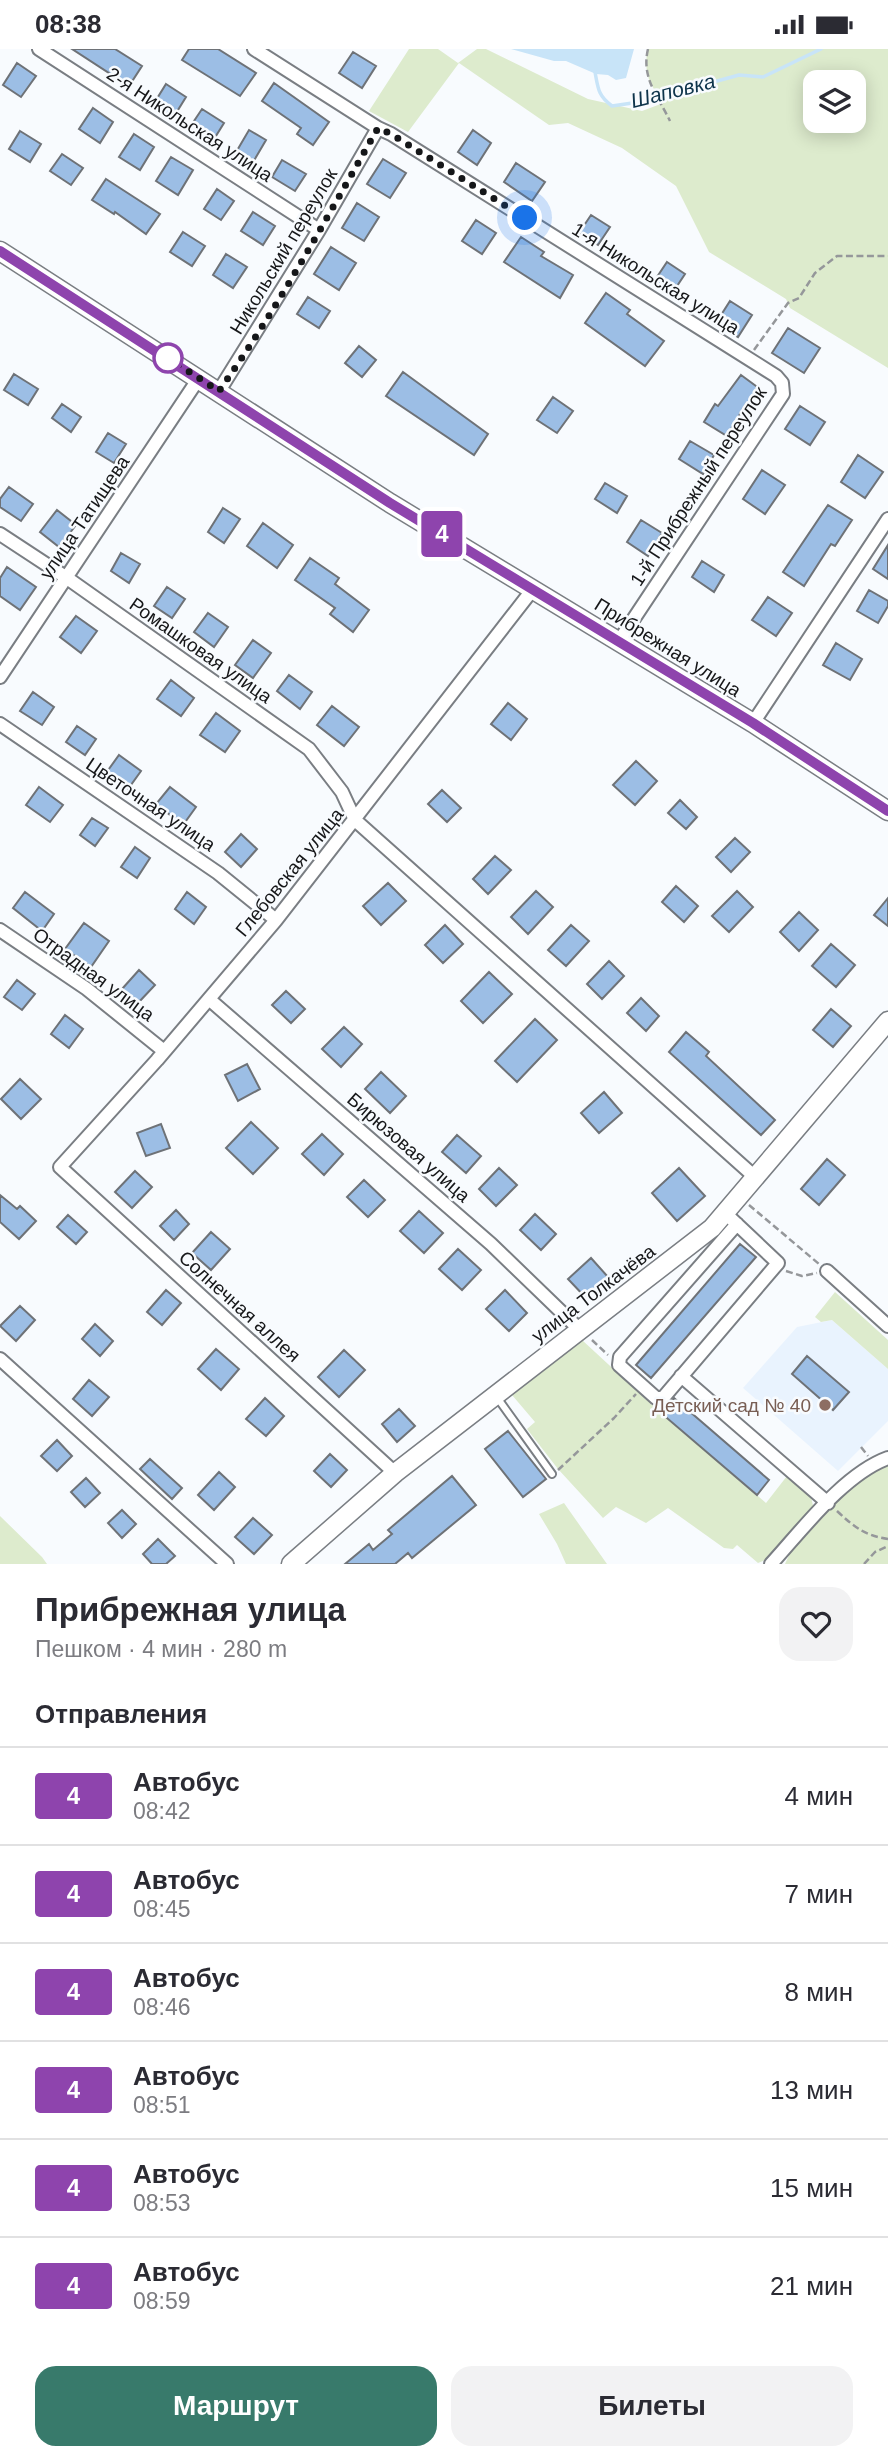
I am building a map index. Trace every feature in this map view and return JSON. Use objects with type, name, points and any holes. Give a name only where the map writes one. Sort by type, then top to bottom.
[{"type":"street","name":"2-я Никольская улица","points":[[39,49],[319,230]]},
{"type":"street","name":"1-я Никольская улица","points":[[254,49],[748,358],[776,376],[784,386]]},
{"type":"street","name":"Никольский переулок","points":[[219,391],[319,230],[378,128]]},
{"type":"street","name":"Прибрежная улица","points":[[0,251],[390,503],[753,723],[888,811]]},
{"type":"street","name":"улица Татищева","points":[[0,677],[199,378]]},
{"type":"street","name":"1-й Прибрежный переулок","points":[[619,641],[783,394],[784,386]]},
{"type":"street","points":[[753,723],[888,519]]},
{"type":"street","name":"Ромашковая улица","points":[[0,534],[67,578],[309,749],[342,792],[355,820]]},
{"type":"street","name":"Глебовская улица","points":[[60,1167],[210,1000],[276,920],[533,589]]},
{"type":"street","name":"Цветочная улица","points":[[0,724],[218,873],[276,920]]},
{"type":"street","points":[[355,820],[755,1177]]},
{"type":"street","name":"Отрадная улица","points":[[0,930],[87,989],[164,1051]]},
{"type":"street","name":"Бирюзовая улица","points":[[210,1000],[491,1244],[579,1329]]},
{"type":"street","name":"улица Толкачёва","points":[[291,1564],[395,1473],[495,1394],[712,1227],[730,1218],[739,1196],[888,1021]]},
{"type":"street","name":"Солнечная аллея","points":[[60,1167],[395,1473]]},
{"type":"street","points":[[730,1218],[777,1260],[776,1267],[659,1399],[619,1365],[620,1357],[730,1218]]},
{"type":"street","points":[[827,1271],[888,1326]]},
{"type":"street","points":[[0,1359],[227,1564]]},
{"type":"street","points":[[681,1376],[828,1503]]},
{"type":"street","points":[[771,1564],[859,1473],[888,1458]]},
{"type":"lane","points":[[495,1394],[552,1474]]},
{"type":"path","points":[[648,49],[645,64],[648,80],[670,121]]},
{"type":"path","points":[[748,358],[788,303],[799,298],[815,273],[837,256],[888,256]]},
{"type":"path","points":[[739,1196],[827,1271]]},
{"type":"path","points":[[776,1267],[802,1276],[827,1271]]},
{"type":"path","points":[[579,1329],[619,1365]]},
{"type":"path","points":[[552,1474],[614,1418],[643,1387]]},
{"type":"path","points":[[828,1503],[857,1529],[873,1537],[888,1539]]},
{"type":"path","points":[[864,1564],[874,1552],[888,1546]]},
{"type":"shaded area","name":"Детский сад № 40","points":[[832,1320],[888,1369],[888,1421],[838,1471],[743,1388],[797,1327]]},
{"type":"green space","points":[[409,49],[438,49],[458,63],[477,49],[486,49],[588,99],[642,111],[666,102],[655,91],[649,79],[646,65],[648,49],[888,49],[888,368],[790,308],[786,299],[709,252],[676,186],[622,148],[568,123],[549,125],[459,63],[408,132],[369,111]]},
{"type":"green space","points":[[835,1292],[888,1340],[888,1369],[832,1320],[821,1322],[815,1317]]},
{"type":"green space","points":[[582,1340],[661,1413],[766,1503],[787,1476],[811,1497],[814,1510],[765,1560],[758,1563],[737,1545],[733,1549],[724,1548],[668,1508],[646,1523],[616,1507],[603,1518],[558,1469],[527,1429],[535,1422],[512,1395]]},
{"type":"green space","points":[[888,1463],[888,1564],[785,1564],[790,1553],[851,1487]]},
{"type":"green space","points":[[564,1503],[607,1564],[566,1564],[539,1514]]},
{"type":"green space","points":[[0,1516],[42,1557],[47,1564],[0,1564]]},
{"type":"water","points":[[511,49],[634,49],[626,78],[616,80],[566,61],[554,61]]},
{"type":"building","points":[[72,49],[115,49],[142,66],[129,86]]},
{"type":"building","points":[[189,49],[218,49],[256,73],[240,96],[182,60]]},
{"type":"building","points":[[353,52],[376,66],[362,88],[339,73]]},
{"type":"building","points":[[17,63],[36,76],[21,97],[3,85]]},
{"type":"building","points":[[274,83],[329,122],[313,145],[297,134],[301,128],[262,101]]},
{"type":"building","points":[[166,84],[186,97],[173,118],[153,105]]},
{"type":"building","points":[[93,108],[113,122],[100,143],[79,129]]},
{"type":"building","points":[[202,109],[224,123],[214,139],[192,124]]},
{"type":"building","points":[[249,130],[266,140],[252,164],[235,154]]},
{"type":"building","points":[[473,130],[491,143],[477,165],[458,152]]},
{"type":"building","points":[[20,131],[41,144],[30,162],[9,149]]},
{"type":"building","points":[[134,134],[154,147],[140,170],[119,157]]},
{"type":"building","points":[[62,154],[83,168],[71,185],[50,171]]},
{"type":"building","points":[[171,157],[193,170],[178,195],[156,181]]},
{"type":"building","points":[[383,159],[406,173],[390,198],[367,184]]},
{"type":"building","points":[[282,160],[306,174],[295,191],[272,177]]},
{"type":"building","points":[[516,163],[545,182],[532,201],[504,182]]},
{"type":"building","points":[[106,179],[160,214],[146,234],[92,200]]},
{"type":"building","points":[[217,189],[234,201],[221,220],[204,209]]},
{"type":"building","points":[[357,203],[379,217],[364,241],[342,228]]},
{"type":"building","points":[[253,212],[275,226],[263,245],[241,231]]},
{"type":"building","points":[[591,215],[610,227],[598,245],[579,233]]},
{"type":"building","points":[[476,220],[496,233],[482,254],[462,241]]},
{"type":"building","points":[[183,232],[205,246],[192,266],[170,252]]},
{"type":"building","points":[[521,237],[544,252],[541,256],[573,275],[560,298],[504,262]]},
{"type":"building","points":[[331,247],[356,263],[339,290],[314,274]]},
{"type":"building","points":[[226,254],[247,267],[233,288],[213,275]]},
{"type":"building","points":[[667,262],[685,274],[671,295],[653,283]]},
{"type":"building","points":[[606,293],[630,310],[627,314],[664,341],[645,366],[585,323]]},
{"type":"building","points":[[308,297],[330,311],[319,328],[297,314]]},
{"type":"building","points":[[730,301],[752,315],[738,337],[716,323]]},
{"type":"building","points":[[788,328],[820,348],[804,373],[772,353]]},
{"type":"building","points":[[359,346],[376,360],[362,377],[345,363]]},
{"type":"building","points":[[403,372],[488,434],[474,455],[386,396]]},
{"type":"building","points":[[14,374],[38,389],[28,405],[4,390]]},
{"type":"building","points":[[741,375],[760,389],[749,406],[746,404],[727,436],[704,422],[715,404],[718,406]]},
{"type":"building","points":[[553,397],[573,411],[557,433],[537,420]]},
{"type":"building","points":[[62,404],[81,417],[71,432],[52,418]]},
{"type":"building","points":[[800,406],[825,422],[810,445],[785,429]]},
{"type":"building","points":[[108,433],[126,444],[114,463],[96,452]]},
{"type":"building","points":[[690,441],[714,455],[703,474],[679,459]]},
{"type":"building","points":[[858,455],[883,472],[865,498],[841,482]]},
{"type":"building","points":[[762,470],[785,485],[765,514],[743,499]]},
{"type":"building","points":[[605,483],[627,496],[617,513],[595,499]]},
{"type":"building","points":[[9,487],[33,504],[21,521],[0,507],[0,499]]},
{"type":"building","points":[[828,505],[852,520],[835,546],[831,544],[804,586],[783,572]]},
{"type":"building","points":[[223,508],[240,519],[224,543],[208,532]]},
{"type":"building","points":[[57,510],[76,525],[59,547],[40,532]]},
{"type":"building","points":[[641,520],[662,533],[648,556],[627,542]]},
{"type":"building","points":[[263,523],[293,545],[277,568],[247,546]]},
{"type":"building","points":[[888,545],[888,579],[873,569]]},
{"type":"building","points":[[121,553],[140,564],[129,583],[111,571]]},
{"type":"building","points":[[310,558],[339,578],[335,584],[369,610],[353,632],[330,614],[335,608],[295,580]]},
{"type":"building","points":[[702,561],[724,575],[714,592],[692,577]]},
{"type":"building","points":[[7,567],[36,587],[20,610],[0,596],[0,578]]},
{"type":"building","points":[[167,587],[185,599],[172,618],[154,606]]},
{"type":"building","points":[[869,590],[888,601],[878,623],[857,611]]},
{"type":"building","points":[[768,597],[792,613],[776,636],[752,620]]},
{"type":"building","points":[[208,613],[228,627],[214,647],[194,632]]},
{"type":"building","points":[[76,616],[97,631],[81,653],[60,637]]},
{"type":"building","points":[[253,640],[271,653],[253,678],[235,665]]},
{"type":"building","points":[[836,643],[862,659],[850,680],[823,665]]},
{"type":"building","points":[[289,675],[312,692],[300,709],[277,691]]},
{"type":"building","points":[[171,680],[194,698],[181,716],[157,699]]},
{"type":"building","points":[[33,692],[54,707],[42,725],[20,711]]},
{"type":"building","points":[[508,703],[527,719],[511,740],[491,724]]},
{"type":"building","points":[[332,706],[359,727],[344,746],[317,725]]},
{"type":"building","points":[[216,713],[240,731],[225,752],[200,735]]},
{"type":"building","points":[[77,726],[96,739],[85,755],[66,742]]},
{"type":"building","points":[[119,755],[141,771],[128,789],[106,773]]},
{"type":"building","points":[[636,761],[657,781],[635,805],[613,785]]},
{"type":"building","points":[[39,787],[63,805],[50,822],[26,805]]},
{"type":"building","points":[[170,787],[196,807],[183,825],[156,804]]},
{"type":"building","points":[[442,790],[461,808],[447,822],[428,804]]},
{"type":"building","points":[[680,800],[697,817],[686,829],[668,813]]},
{"type":"building","points":[[92,818],[108,828],[95,846],[80,835]]},
{"type":"building","points":[[241,834],[257,849],[241,867],[225,852]]},
{"type":"building","points":[[735,838],[750,852],[731,872],[716,857]]},
{"type":"building","points":[[135,847],[150,858],[137,878],[121,867]]},
{"type":"building","points":[[495,856],[511,870],[488,894],[473,879]]},
{"type":"building","points":[[388,883],[406,901],[381,925],[363,906]]},
{"type":"building","points":[[676,886],[698,906],[684,922],[662,902]]},
{"type":"building","points":[[536,891],[553,907],[528,934],[511,917]]},
{"type":"building","points":[[737,891],[753,907],[729,932],[712,916]]},
{"type":"building","points":[[25,892],[54,914],[42,931],[13,908]]},
{"type":"building","points":[[187,892],[206,907],[194,924],[175,909]]},
{"type":"building","points":[[888,898],[888,926],[874,915]]},
{"type":"building","points":[[799,912],[818,930],[799,951],[780,932]]},
{"type":"building","points":[[84,923],[109,941],[91,967],[65,949]]},
{"type":"building","points":[[445,925],[463,944],[443,963],[425,945]]},
{"type":"building","points":[[571,925],[589,941],[566,966],[548,950]]},
{"type":"building","points":[[831,944],[855,965],[836,987],[812,966]]},
{"type":"building","points":[[609,961],[624,976],[602,999],[587,984]]},
{"type":"building","points":[[139,970],[155,985],[138,1003],[122,989]]},
{"type":"building","points":[[489,972],[512,994],[483,1023],[461,1001]]},
{"type":"building","points":[[17,980],[35,994],[22,1010],[4,997]]},
{"type":"building","points":[[286,991],[305,1009],[291,1023],[272,1005]]},
{"type":"building","points":[[641,998],[659,1016],[646,1031],[627,1013]]},
{"type":"building","points":[[831,1009],[851,1026],[833,1047],[813,1030]]},
{"type":"building","points":[[65,1015],[83,1029],[69,1048],[51,1034]]},
{"type":"building","points":[[535,1019],[557,1040],[517,1082],[495,1061]]},
{"type":"building","points":[[344,1027],[362,1044],[341,1067],[322,1049]]},
{"type":"building","points":[[686,1032],[709,1052],[706,1056],[775,1120],[761,1135],[669,1052]]},
{"type":"building","points":[[247,1064],[260,1089],[238,1101],[225,1075]]},
{"type":"building","points":[[381,1072],[406,1096],[390,1113],[365,1089]]},
{"type":"building","points":[[20,1079],[41,1099],[21,1119],[1,1099]]},
{"type":"building","points":[[604,1092],[622,1113],[599,1133],[581,1113]]},
{"type":"building","points":[[251,1122],[278,1148],[253,1174],[226,1148]]},
{"type":"building","points":[[161,1124],[170,1148],[146,1156],[137,1133]]},
{"type":"building","points":[[322,1134],[343,1154],[324,1175],[302,1154]]},
{"type":"building","points":[[457,1135],[481,1156],[466,1173],[442,1152]]},
{"type":"building","points":[[827,1159],[845,1175],[819,1205],[801,1189]]},
{"type":"building","points":[[499,1168],[517,1185],[496,1206],[479,1189]]},
{"type":"building","points":[[679,1168],[705,1196],[677,1221],[652,1193]]},
{"type":"building","points":[[135,1171],[152,1187],[132,1208],[115,1192]]},
{"type":"building","points":[[364,1180],[385,1200],[368,1217],[347,1197]]},
{"type":"building","points":[[0,1195],[17,1209],[20,1206],[36,1221],[19,1239],[0,1222]]},
{"type":"building","points":[[176,1210],[189,1224],[174,1240],[160,1226]]},
{"type":"building","points":[[419,1211],[443,1233],[424,1253],[400,1231]]},
{"type":"building","points":[[535,1214],[556,1234],[541,1250],[520,1230]]},
{"type":"building","points":[[68,1215],[87,1232],[76,1244],[57,1227]]},
{"type":"building","points":[[211,1232],[230,1249],[211,1270],[192,1253]]},
{"type":"building","points":[[740,1244],[756,1257],[651,1378],[636,1365]]},
{"type":"building","points":[[458,1249],[481,1270],[462,1290],[439,1269]]},
{"type":"building","points":[[591,1258],[608,1277],[586,1298],[568,1279]]},
{"type":"building","points":[[166,1290],[181,1303],[162,1325],[147,1312]]},
{"type":"building","points":[[505,1290],[527,1313],[509,1331],[486,1309]]},
{"type":"building","points":[[20,1306],[35,1320],[16,1341],[0,1326]]},
{"type":"building","points":[[95,1324],[113,1341],[100,1356],[82,1339]]},
{"type":"building","points":[[216,1349],[239,1369],[221,1390],[198,1369]]},
{"type":"building","points":[[344,1350],[365,1370],[339,1397],[318,1377]]},
{"type":"building","points":[[807,1356],[849,1392],[833,1410],[792,1374]]},
{"type":"building","points":[[89,1380],[109,1397],[92,1416],[73,1399]]},
{"type":"building","points":[[265,1398],[284,1416],[266,1436],[246,1419]]},
{"type":"building","points":[[674,1398],[769,1480],[757,1495],[661,1413]]},
{"type":"building","points":[[399,1409],[415,1426],[397,1442],[382,1424]]},
{"type":"building","points":[[508,1431],[546,1479],[523,1497],[485,1449]]},
{"type":"building","points":[[57,1440],[72,1456],[57,1471],[41,1456]]},
{"type":"building","points":[[330,1454],[347,1470],[331,1487],[314,1471]]},
{"type":"building","points":[[150,1459],[182,1488],[172,1499],[140,1469]]},
{"type":"building","points":[[219,1472],[235,1487],[214,1510],[198,1495]]},
{"type":"building","points":[[452,1476],[476,1505],[412,1558],[408,1553],[395,1564],[345,1564],[369,1544],[373,1550],[392,1534],[388,1530]]},
{"type":"building","points":[[86,1478],[100,1493],[85,1507],[71,1492]]},
{"type":"building","points":[[122,1510],[136,1524],[122,1538],[108,1523]]},
{"type":"building","points":[[253,1518],[272,1535],[254,1554],[235,1537]]},
{"type":"building","points":[[158,1539],[175,1556],[166,1564],[152,1564],[143,1554]]},
{"type":"waterway","name":"Шаповка","points":[[595,72],[601,95],[612,106],[646,101],[680,88],[699,86],[739,75],[763,77],[821,49]]},
{"type":"bus line","name":"4","points":[[0,251],[390,503],[753,723],[888,811]]},
{"type":"place","name":"Детский сад № 40","points":[[825,1405]]},
{"type":"route","points":[[168,358],[219,391],[319,230],[378,128],[525,218]]}]
